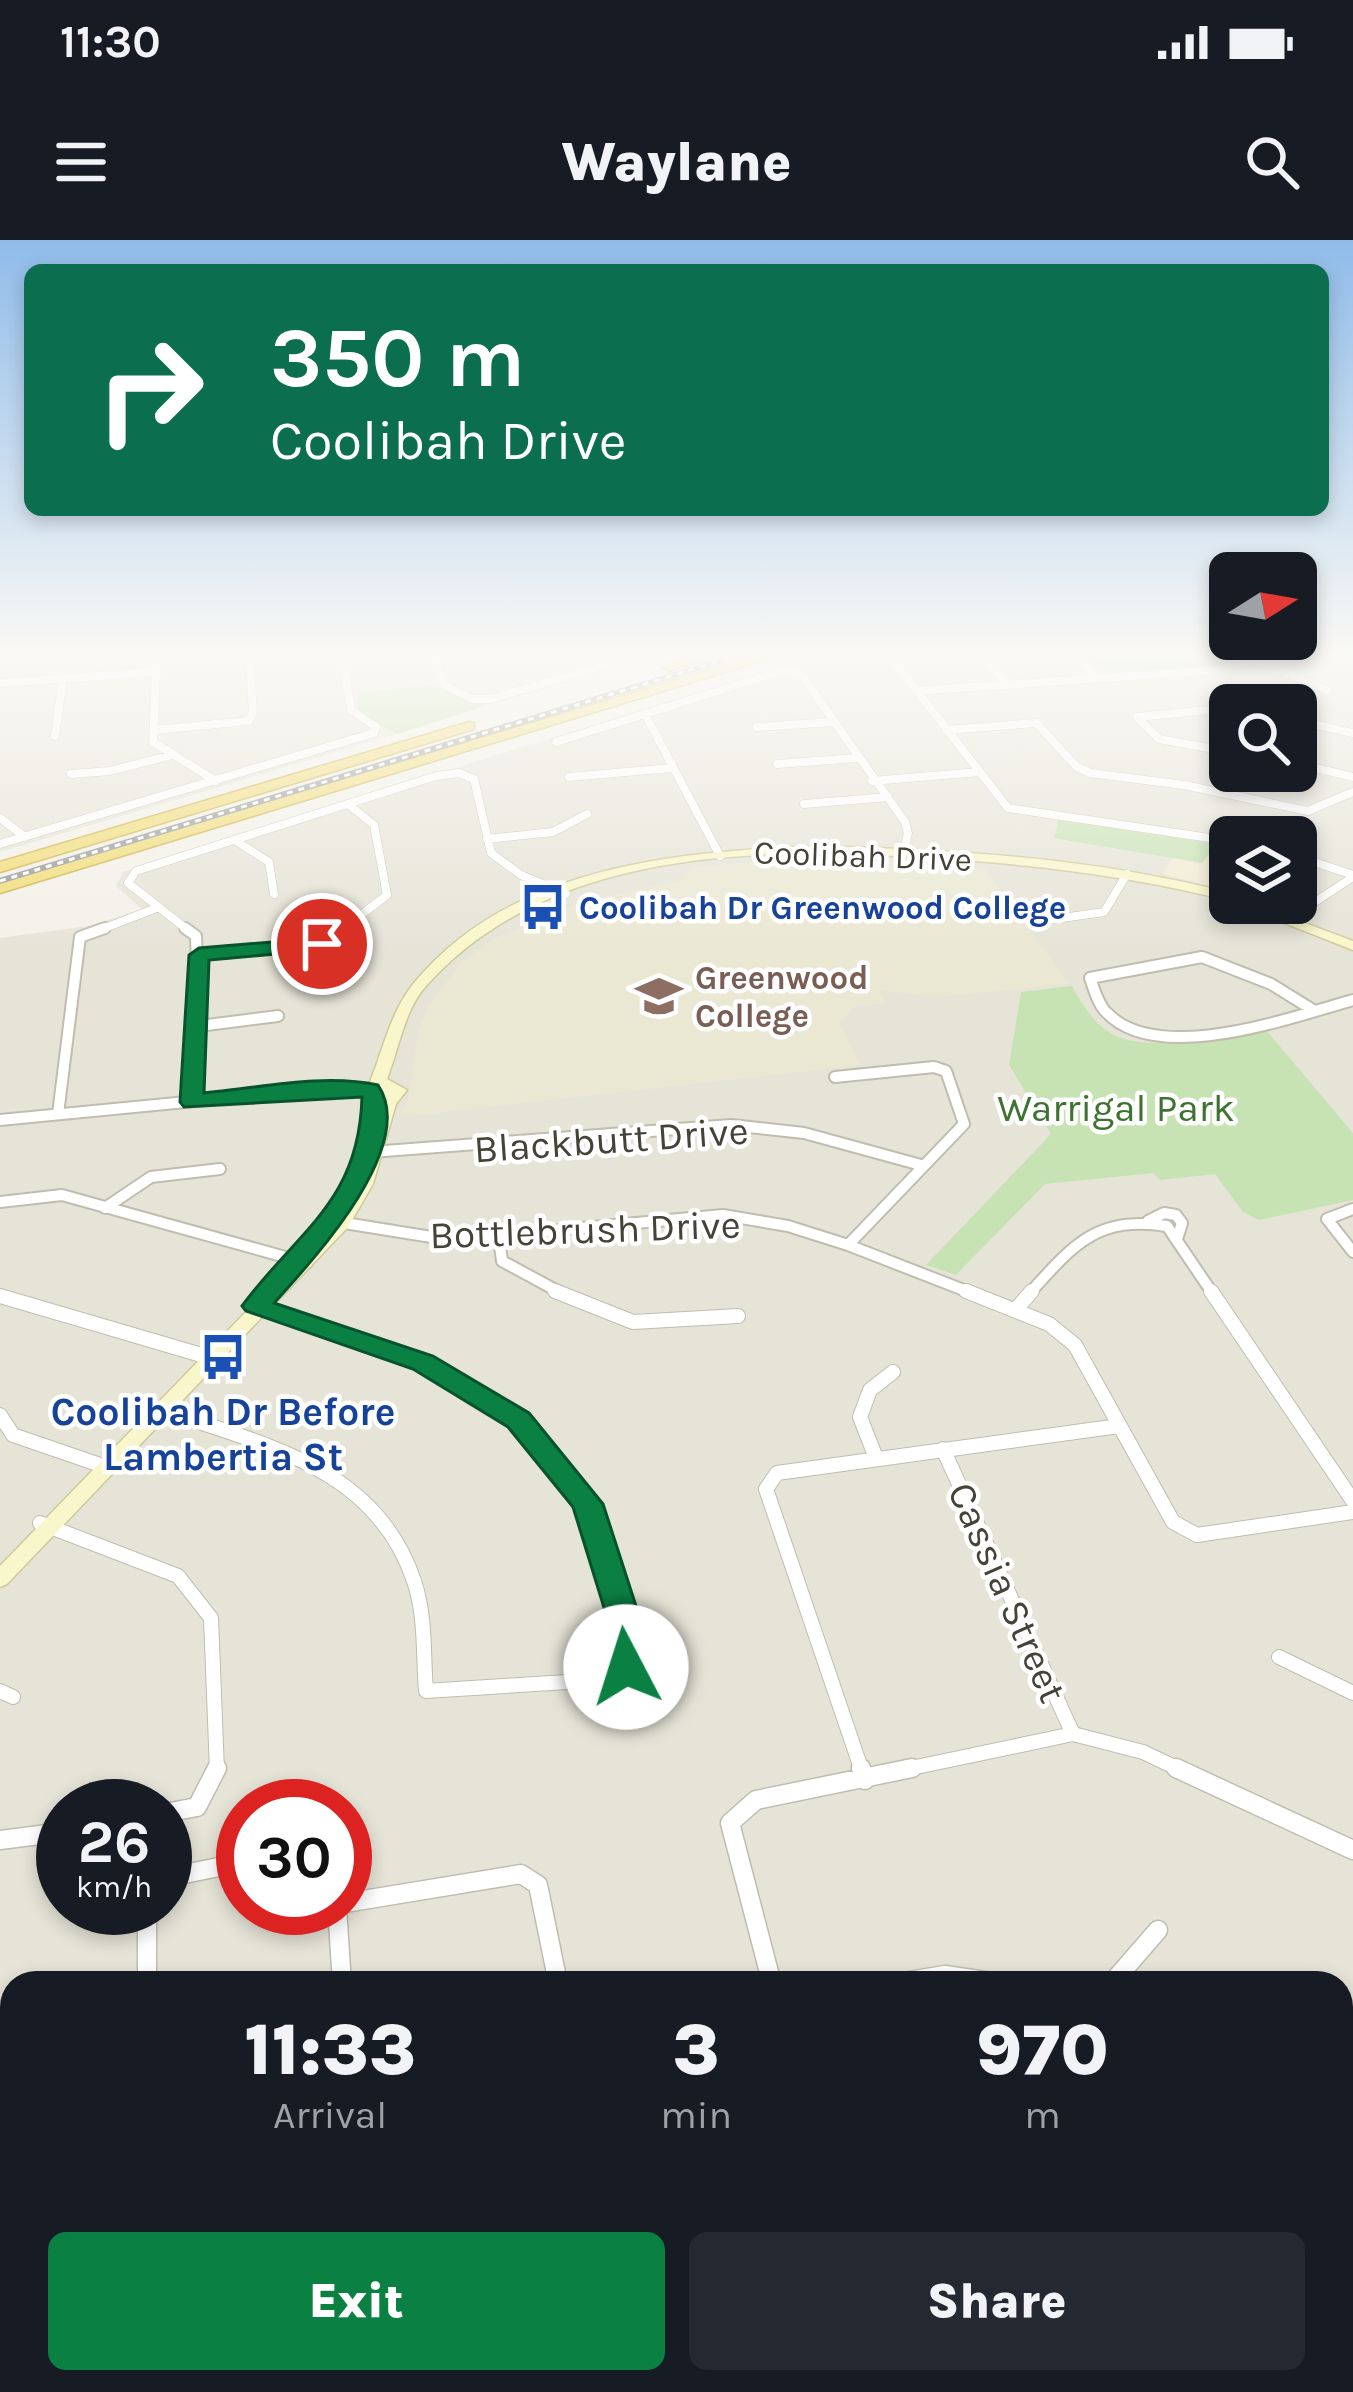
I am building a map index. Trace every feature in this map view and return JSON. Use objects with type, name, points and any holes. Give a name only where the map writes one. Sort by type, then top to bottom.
[{"type":"highway","points":[[0,867],[386,751]]},
{"type":"highway","points":[[0,888],[454,751]]},
{"type":"main road","name":"Coolibah Drive","points":[[0,1564],[104,1466],[304,1262],[337,1222],[365,1184],[381,1090],[408,1018],[437,976],[502,925],[563,892],[627,874],[719,855],[816,850],[903,853],[1126,876],[1209,894]]},
{"type":"main road","points":[[1305,924],[1353,944]]},
{"type":"main road","name":"Coolibah Drive","points":[[0,1579],[45,1525]]},
{"type":"street","points":[[168,751],[216,781]]},
{"type":"street","points":[[0,844],[311,751]]},
{"type":"street","points":[[664,751],[719,855]]},
{"type":"street","points":[[853,751],[908,828],[903,853]]},
{"type":"street","points":[[963,751],[1007,808],[1209,838]]},
{"type":"street","points":[[1062,751],[1076,767],[1090,773],[1184,785],[1308,811],[1353,792]]},
{"type":"street","points":[[71,774],[110,771],[172,754]]},
{"type":"street","points":[[777,764],[857,758]]},
{"type":"street","points":[[569,777],[672,768]]},
{"type":"street","points":[[1317,768],[1353,777]]},
{"type":"street","points":[[872,781],[979,772]]},
{"type":"street","points":[[192,1102],[199,1026],[196,936],[128,883],[136,871],[436,776],[468,774],[474,779],[491,853],[501,863],[563,892]]},
{"type":"street","points":[[804,804],[888,797]]},
{"type":"street","points":[[199,955],[322,944],[387,895],[374,825],[349,805]]},
{"type":"street","points":[[487,839],[547,834],[572,827],[587,814]]},
{"type":"street","points":[[0,818],[25,837]]},
{"type":"street","points":[[236,841],[269,862],[274,894]]},
{"type":"street","points":[[1317,863],[1353,876]]},
{"type":"street","points":[[1048,920],[1104,912],[1126,876]]},
{"type":"street","points":[[1317,900],[1353,876]]},
{"type":"street","points":[[58,1114],[80,937],[159,907]]},
{"type":"street","points":[[1313,1010],[1271,984],[1202,957],[1090,978],[1105,1009],[1124,1031],[1140,1035],[1196,1037],[1313,1010],[1353,1000]]},
{"type":"street","points":[[199,1026],[278,1016]]},
{"type":"street","points":[[835,1077],[934,1067],[946,1071],[964,1124],[848,1245]]},
{"type":"street","points":[[0,1120],[320,1089],[381,1090]]},
{"type":"street","name":"Blackbutt Drive","points":[[372,1152],[457,1151],[692,1125],[736,1125],[784,1129],[921,1165]]},
{"type":"street","points":[[105,1208],[151,1177],[220,1169]]},
{"type":"street","points":[[0,1202],[62,1195],[304,1262]]},
{"type":"street","points":[[1353,1209],[1327,1219],[1353,1252]]},
{"type":"street","name":"Bottlebrush Drive","points":[[337,1222],[436,1240],[723,1215],[788,1226],[1016,1309],[1048,1324],[1076,1345],[1173,1522],[1197,1534],[1353,1512]]},
{"type":"street","points":[[1016,1309],[1088,1231],[1111,1223],[1148,1221],[1167,1226],[1353,1502]]},
{"type":"street","points":[[499,1238],[502,1261],[544,1287],[633,1322],[738,1316]]},
{"type":"street","points":[[0,1296],[210,1358]]},
{"type":"street","points":[[159,1410],[292,1453],[362,1492],[390,1527],[415,1582],[426,1691],[598,1681],[626,1667],[631,1640],[588,1504],[519,1420],[423,1362],[260,1307]]},
{"type":"street","points":[[876,1458],[860,1417],[870,1390],[893,1372]]},
{"type":"street","points":[[0,1415],[13,1435],[104,1466]]},
{"type":"street","points":[[865,1780],[766,1490],[777,1473],[1119,1426]]},
{"type":"street","name":"Cassia Street","points":[[943,1449],[1072,1734]]},
{"type":"street","points":[[45,1525],[178,1576],[211,1618],[217,1774],[192,1808]]},
{"type":"street","points":[[1279,1657],[1353,1693]]},
{"type":"street","points":[[768,1971],[730,1823],[756,1800],[1072,1734],[1143,1752],[1353,1850]]},
{"type":"street","points":[[0,1840],[36,1835]]},
{"type":"street","points":[[372,1899],[521,1874],[538,1885],[556,1971]]},
{"type":"street","points":[[1122,1971],[1158,1930]]},
{"type":"street","points":[[147,1935],[147,1971]]},
{"type":"street","points":[[339,1935],[341,1971]]},
{"type":"shaded area","points":[[0,751],[338,751],[0,852]]},
{"type":"shaded area","points":[[508,751],[1209,751],[1209,792],[1317,792],[1317,751],[1353,751],[1353,1971],[0,1971],[0,938],[89,926],[142,909],[116,886],[123,872]]},
{"type":"shaded area","points":[[1209,854],[1209,886],[1163,874],[1173,857],[1202,863]]},
{"type":"shaded area","name":"Greenwood College","points":[[827,857],[985,869],[1069,984],[936,997],[879,990],[885,1003],[853,1007],[840,1023],[861,1065],[399,1117],[408,1100],[419,1030],[428,1006],[463,961],[494,939],[584,901],[683,880],[690,867]]},
{"type":"green space","points":[[1058,820],[1209,843],[1209,854],[1202,863],[1054,838]]},
{"type":"green space","name":"Warrigal Park","points":[[1072,986],[1096,1021],[1121,1038],[1185,1042],[1266,1030],[1353,1133],[1353,1200],[1259,1220],[1243,1212],[1215,1174],[1160,1180],[1153,1173],[1045,1184],[956,1275],[926,1265],[1051,1134],[1009,1065],[1021,992]]},
{"type":"railway","points":[[0,881],[424,751]]},
{"type":"place","name":"Coolibah Dr Greenwood College","points":[[543,907]]},
{"type":"place","name":"Greenwood College","points":[[659,996]]},
{"type":"place","name":"Coolibah Dr Before Lambertia St","points":[[223,1357]]},
{"type":"route","points":[[322,944],[199,955],[192,1102],[320,1089],[369,1090],[374,1097],[368,1152],[357,1181],[317,1240],[256,1306],[423,1362],[519,1420],[588,1504],[631,1640],[626,1667]]}]
